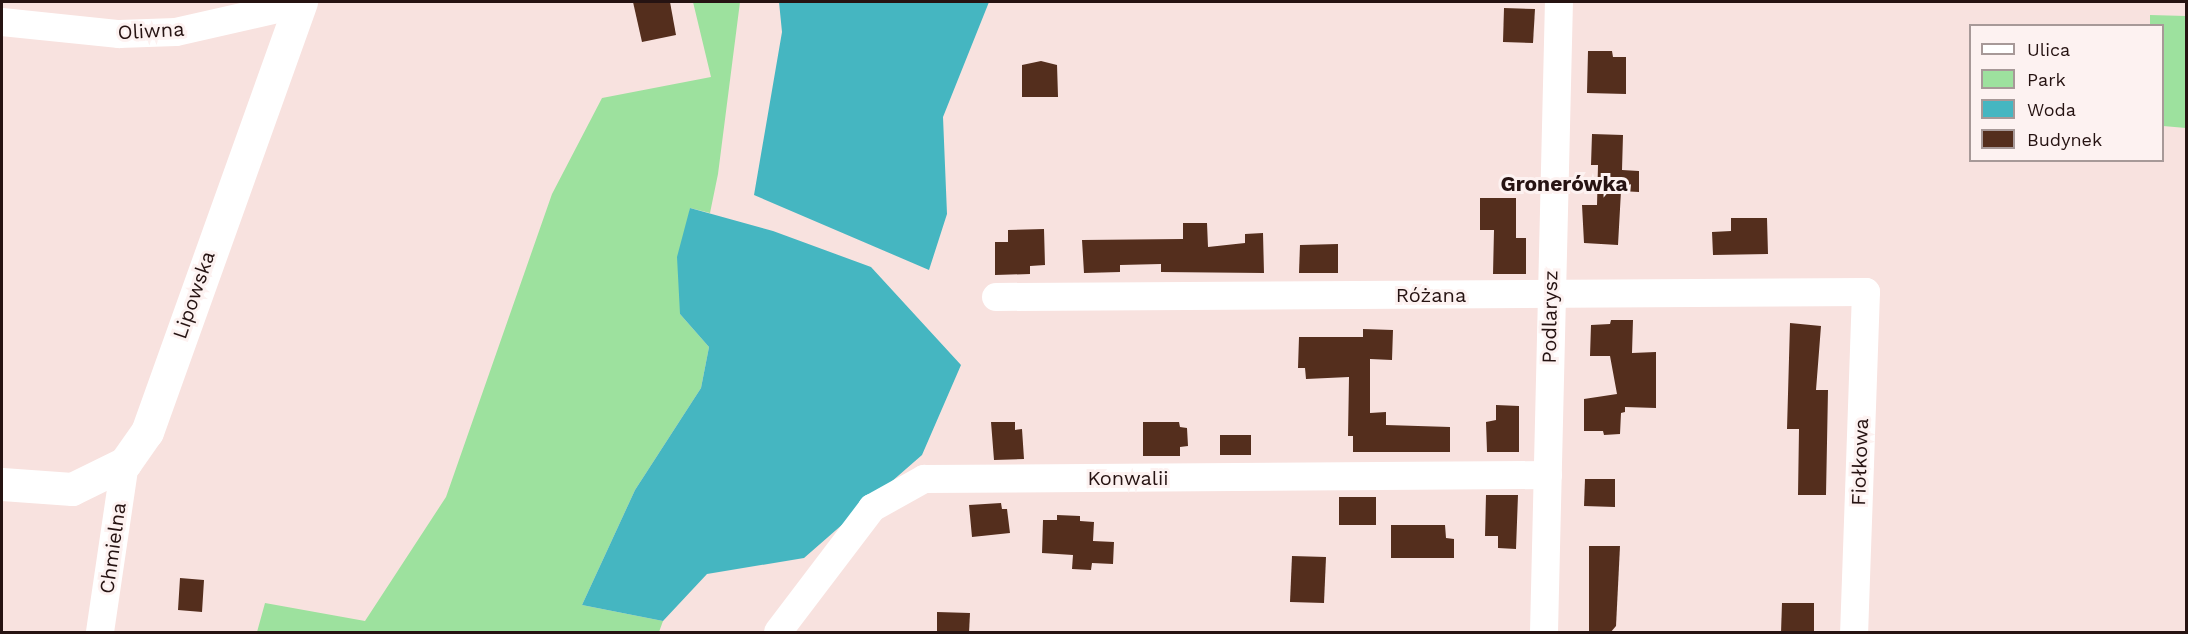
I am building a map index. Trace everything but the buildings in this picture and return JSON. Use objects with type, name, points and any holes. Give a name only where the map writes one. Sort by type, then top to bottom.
[{"type":"street","name":"Podlarysz","points":[[1544,633],[1550,294],[1559,2]]},
{"type":"street","name":"Oliwna","points":[[2,22],[119,34],[176,33],[300,3]]},
{"type":"street","name":"Lipowska","points":[[2,484],[72,489],[125,463],[147,432],[300,3]]},
{"type":"street","name":"Różana","points":[[996,297],[1866,292]]},
{"type":"street","name":"Fiołkowa","points":[[1854,633],[1866,292]]},
{"type":"street","name":"Chmielna","points":[[100,633],[125,463]]},
{"type":"street","name":"Konwalii","points":[[778,633],[872,508],[924,479],[1548,475]]},
{"type":"green space","points":[[693,2],[740,2],[718,174],[710,213],[690,208],[680,314],[709,347],[701,388],[635,490],[582,605],[663,621],[659,632],[257,632],[265,603],[365,621],[446,497],[552,194],[602,98],[711,77]]},
{"type":"green space","points":[[2150,15],[2186,16],[2186,128],[2164,126],[2164,24],[2150,24]]},
{"type":"water","points":[[779,2],[989,2],[943,117],[947,214],[929,270],[754,195],[782,32]]},
{"type":"water","points":[[690,208],[773,231],[871,267],[961,365],[922,455],[804,558],[707,574],[663,621],[582,605],[635,490],[701,388],[709,347],[680,314],[677,257]]},
{"type":"district","name":"Gronerówka","points":[[1564,184]]}]
